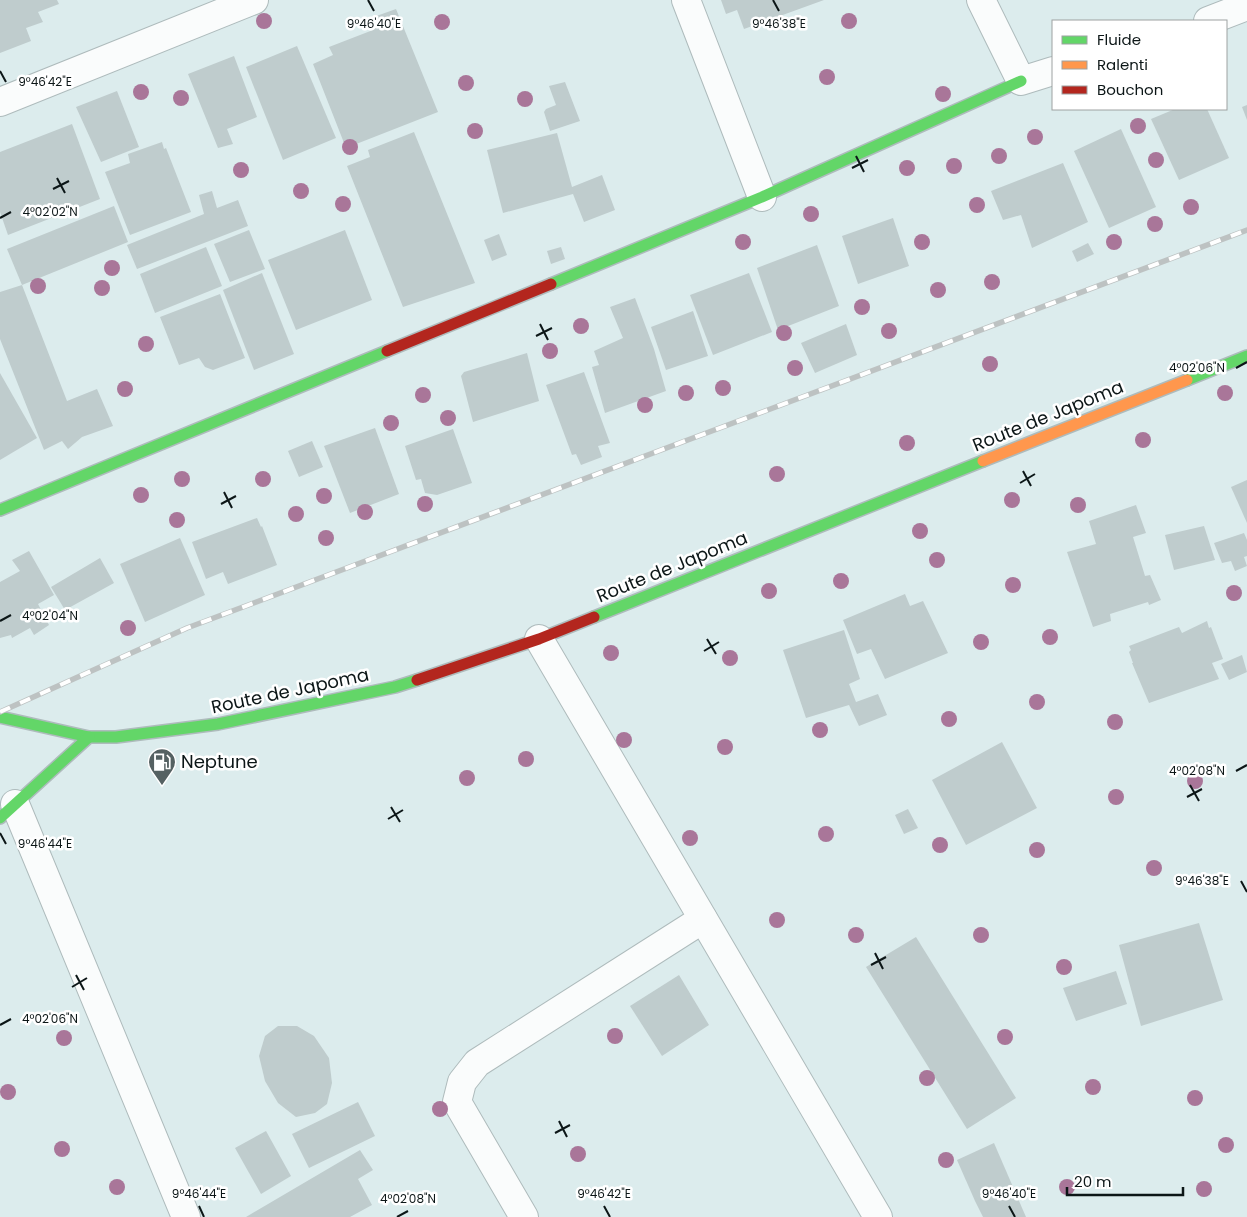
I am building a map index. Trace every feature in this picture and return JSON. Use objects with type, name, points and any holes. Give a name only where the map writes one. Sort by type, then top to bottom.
[{"type":"main road","points":[[0,510],[762,197],[1021,81]]},
{"type":"main road","name":"Route de Japoma","points":[[0,717],[88,737],[116,737],[218,724],[395,687],[539,639],[1247,356]]},
{"type":"main road","points":[[7,811],[88,737]]},
{"type":"street","points":[[0,102],[254,0]]},
{"type":"street","points":[[686,0],[762,197]]},
{"type":"street","points":[[981,0],[1021,81],[1052,71]]},
{"type":"street","points":[[1211,20],[1247,6]]},
{"type":"street","points":[[539,639],[878,1217]]},
{"type":"street","points":[[7,811],[186,1217]]},
{"type":"street","points":[[524,1217],[457,1102],[462,1082],[477,1062],[703,919]]},
{"type":"building","points":[[0,0],[57,0],[59,4],[38,12],[43,22],[26,28],[31,41],[0,53]]},
{"type":"building","points":[[721,0],[824,0],[744,29],[737,10],[726,14]]},
{"type":"building","points":[[396,9],[438,112],[346,148],[313,64],[333,55],[329,47],[373,30],[368,19]]},
{"type":"building","points":[[297,46],[336,138],[283,160],[246,67]]},
{"type":"building","points":[[234,56],[257,117],[227,129],[233,144],[218,148],[188,74]]},
{"type":"building","points":[[565,82],[580,121],[550,131],[544,112],[546,109],[556,105],[549,86]]},
{"type":"building","points":[[117,91],[139,147],[101,162],[76,107]]},
{"type":"building","points":[[1247,105],[1247,120],[1242,107]]},
{"type":"building","points":[[1173,110],[1207,110],[1229,158],[1179,180],[1151,119]]},
{"type":"building","points":[[72,124],[100,199],[8,235],[0,212],[0,152]]},
{"type":"building","points":[[1121,129],[1156,207],[1109,228],[1074,151]]},
{"type":"building","points":[[414,132],[475,283],[403,307],[347,166],[370,157],[368,150]]},
{"type":"building","points":[[557,133],[572,187],[602,175],[615,210],[584,222],[573,194],[503,213],[487,150]]},
{"type":"building","points":[[162,142],[191,212],[130,235],[105,172],[130,163],[128,154]]},
{"type":"building","points":[[1063,163],[1088,222],[1032,248],[1021,215],[1003,220],[991,191]]},
{"type":"building","points":[[212,191],[217,208],[238,200],[248,226],[137,269],[127,245],[204,214],[199,195]]},
{"type":"building","points":[[114,206],[128,242],[22,285],[7,249]]},
{"type":"building","points":[[893,218],[909,266],[858,284],[842,236]]},
{"type":"building","points":[[249,230],[265,269],[230,282],[214,244]]},
{"type":"building","points":[[345,230],[372,300],[296,330],[268,260]]},
{"type":"building","points":[[499,234],[507,255],[492,261],[484,240]]},
{"type":"building","points":[[1088,243],[1094,254],[1077,262],[1072,251]]},
{"type":"building","points":[[817,245],[839,306],[778,330],[757,268]]},
{"type":"building","points":[[206,247],[222,286],[155,313],[140,274]]},
{"type":"building","points":[[561,247],[565,259],[551,264],[547,251]]},
{"type":"building","points":[[262,273],[294,354],[254,370],[223,290]]},
{"type":"building","points":[[749,273],[772,332],[713,355],[690,295]]},
{"type":"building","points":[[22,285],[67,401],[97,389],[113,426],[82,437],[68,449],[62,441],[44,450],[0,339],[0,292]]},
{"type":"building","points":[[220,294],[245,358],[213,370],[205,367],[199,358],[179,365],[160,317]]},
{"type":"building","points":[[635,298],[654,349],[666,391],[605,413],[592,367],[599,365],[594,351],[623,338],[610,307]]},
{"type":"building","points":[[693,311],[708,356],[666,370],[651,327]]},
{"type":"building","points":[[846,324],[857,355],[815,373],[801,343]]},
{"type":"building","points":[[527,353],[539,401],[473,422],[461,376],[464,372]]},
{"type":"building","points":[[584,372],[610,443],[598,446],[602,457],[581,465],[576,454],[572,455],[546,385]]},
{"type":"building","points":[[0,373],[37,438],[0,460]]},
{"type":"building","points":[[375,428],[399,494],[350,513],[324,446]]},
{"type":"building","points":[[453,429],[472,483],[437,495],[425,493],[421,479],[416,480],[405,446]]},
{"type":"building","points":[[312,441],[323,467],[299,477],[288,451]]},
{"type":"building","points":[[1247,480],[1247,523],[1231,487]]},
{"type":"building","points":[[1136,505],[1146,533],[1133,537],[1145,576],[1150,575],[1161,600],[1149,605],[1148,602],[1110,614],[1111,621],[1093,627],[1067,552],[1096,544],[1089,521]]},
{"type":"building","points":[[257,518],[277,565],[228,584],[223,572],[206,579],[192,542]]},
{"type":"building","points":[[1204,526],[1215,560],[1174,570],[1165,535]]},
{"type":"building","points":[[1244,533],[1247,540],[1247,556],[1244,557],[1247,566],[1235,571],[1231,561],[1222,563],[1214,543]]},
{"type":"building","points":[[180,538],[205,595],[145,622],[120,564]]},
{"type":"building","points":[[29,551],[54,595],[38,604],[49,625],[34,635],[30,628],[12,638],[11,635],[0,638],[0,582],[20,571],[12,560]]},
{"type":"building","points":[[100,558],[114,583],[65,610],[51,587]]},
{"type":"building","points":[[905,594],[910,606],[923,601],[948,653],[885,679],[871,649],[857,654],[843,620]]},
{"type":"building","points":[[1207,621],[1223,659],[1212,663],[1219,679],[1149,703],[1132,663],[1129,646],[1179,627],[1182,633]]},
{"type":"building","points":[[844,630],[860,679],[849,684],[856,702],[878,694],[887,715],[859,726],[849,705],[806,718],[783,650]]},
{"type":"building","points":[[1242,655],[1247,672],[1229,680],[1221,664]]},
{"type":"building","points":[[1002,742],[1037,808],[966,845],[932,780]]},
{"type":"building","points":[[908,809],[918,828],[904,834],[895,815]]},
{"type":"building","points":[[1199,923],[1223,1000],[1141,1026],[1119,945]]},
{"type":"building","points":[[916,937],[1016,1098],[967,1129],[866,967]]},
{"type":"building","points":[[1116,971],[1127,1004],[1076,1021],[1063,988]]},
{"type":"building","points":[[679,975],[709,1025],[662,1056],[630,1006]]},
{"type":"building","points":[[278,1026],[297,1026],[314,1036],[329,1058],[332,1083],[327,1104],[315,1113],[296,1117],[278,1103],[265,1081],[259,1056],[265,1036]]},
{"type":"building","points":[[358,1102],[375,1136],[309,1168],[292,1134]]},
{"type":"building","points":[[266,1131],[291,1176],[261,1194],[235,1148]]},
{"type":"building","points":[[994,1143],[1026,1217],[983,1217],[957,1160]]},
{"type":"building","points":[[360,1150],[373,1170],[358,1179],[372,1205],[350,1217],[246,1217]]},
{"type":"railway","points":[[0,712],[187,628],[1247,230]]},
{"type":"traffic: fast","points":[[551,284],[762,197],[1021,81]]},
{"type":"traffic: fast","points":[[0,510],[387,351]]},
{"type":"traffic: fast","points":[[1187,380],[1247,356]]},
{"type":"traffic: fast","points":[[594,617],[983,461]]},
{"type":"traffic: fast","points":[[0,717],[89,737],[116,737],[218,724],[395,687],[417,680]]},
{"type":"traffic: fast","points":[[0,818],[89,737]]},
{"type":"traffic: slow","points":[[983,461],[1187,380]]},
{"type":"traffic: jam","points":[[387,351],[551,284]]},
{"type":"traffic: jam","points":[[417,680],[539,639],[594,617]]},
{"type":"place","name":"Neptune","points":[[162,786]]}]
